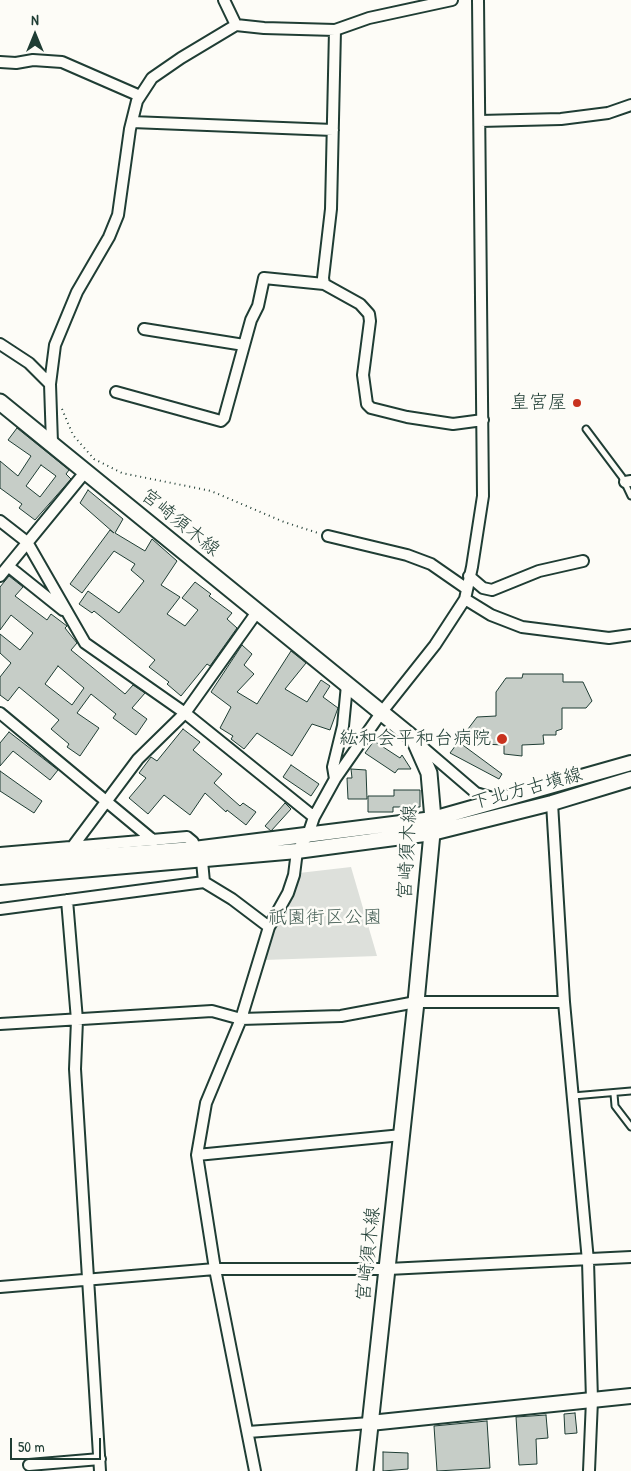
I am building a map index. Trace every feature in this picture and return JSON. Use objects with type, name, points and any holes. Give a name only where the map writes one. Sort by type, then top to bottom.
[{"type":"main road","name":"宮崎須木線","points":[[0,402],[414,739],[429,773],[432,826],[416,1002],[365,1471]]},
{"type":"street","points":[[224,0],[236,25]]},
{"type":"street","points":[[52,443],[50,384],[54,345],[77,292],[109,237],[118,216],[132,122],[140,96],[152,78],[180,58],[236,25],[264,28],[335,30],[370,18],[452,0]]},
{"type":"street","points":[[255,1471],[215,1269],[196,1155],[206,1103],[241,1019],[268,927],[288,893],[294,875],[296,851],[308,835],[314,817],[335,779],[381,713],[435,645],[466,594],[483,496],[478,0]]},
{"type":"street","points":[[324,284],[322,278],[332,209],[335,30]]},
{"type":"street","points":[[0,62],[16,63],[33,60],[62,62],[140,96]]},
{"type":"street","points":[[480,121],[561,119],[608,113],[631,105]]},
{"type":"street","points":[[132,122],[333,130]]},
{"type":"street","points":[[116,392],[221,421],[224,418],[244,345],[258,306],[264,278],[324,284],[360,304],[369,314],[370,321],[363,375],[364,397],[371,408],[407,418],[453,424],[483,420]]},
{"type":"street","points":[[144,329],[244,345]]},
{"type":"street","points":[[0,344],[29,363],[50,384]]},
{"type":"street","points":[[0,576],[86,472]]},
{"type":"street","points":[[0,521],[27,542],[85,644],[185,713],[314,817]]},
{"type":"street","points":[[328,536],[407,555],[431,564],[491,615],[522,627],[609,638],[631,635]]},
{"type":"street","points":[[470,576],[483,588],[492,590],[539,571],[583,561]]},
{"type":"street","points":[[8,566],[68,613]]},
{"type":"street","points":[[73,846],[138,759],[185,713],[257,612]]},
{"type":"street","points":[[335,779],[333,767],[343,726],[347,685]]},
{"type":"street","points":[[0,713],[154,841]]},
{"type":"street","points":[[414,739],[427,753],[476,793],[500,800]]},
{"type":"street","name":"下北方古墳線","points":[[432,826],[500,800],[631,763]]},
{"type":"street","name":"下北方古墳線","points":[[432,826],[552,803],[631,779]]},
{"type":"street","points":[[552,803],[564,1002],[588,1260],[592,1400],[589,1471]]},
{"type":"street","points":[[0,863],[194,849],[308,835],[432,826]]},
{"type":"street","points":[[0,877],[202,861],[296,851],[432,826]]},
{"type":"street","points":[[0,853],[187,837],[193,842],[194,849]]},
{"type":"street","points":[[202,861],[204,882]]},
{"type":"street","points":[[0,909],[204,882],[232,899],[268,927]]},
{"type":"street","points":[[67,900],[77,1020],[75,1069],[90,1279],[100,1471]]},
{"type":"street","points":[[0,1024],[212,1011],[241,1019],[341,1016],[416,1002],[564,1002]]},
{"type":"street","points":[[196,1155],[402,1135]]},
{"type":"street","points":[[0,1287],[215,1269],[388,1269],[631,1257]]},
{"type":"street","points":[[248,1432],[370,1423],[631,1396]]},
{"type":"street","points":[[29,1465],[100,1459]]},
{"type":"lane","points":[[586,428],[628,481],[631,496]]},
{"type":"lane","points":[[572,1096],[631,1092]]},
{"type":"lane","points":[[614,1094],[615,1106],[631,1127]]},
{"type":"path","points":[[61,405],[73,435],[94,459],[122,473],[211,491],[284,522],[328,536]]},
{"type":"green space","name":"祇園街区公園","points":[[351,867],[377,956],[264,960],[273,930],[299,873]]},
{"type":"building","points":[[17,428],[69,470],[66,474],[71,479],[35,520],[19,508],[22,504],[0,488],[0,461],[18,476],[31,456],[8,440]],"holes":[[[41,465],[56,476],[40,497],[26,486]]]},
{"type":"building","points":[[88,490],[123,519],[115,533],[145,551],[152,539],[177,561],[161,585],[180,597],[167,614],[185,626],[198,610],[182,598],[195,582],[211,594],[209,596],[232,613],[227,619],[237,628],[210,666],[207,664],[181,696],[167,684],[169,682],[149,667],[155,660],[94,611],[92,613],[79,604],[88,591],[119,613],[144,581],[131,570],[135,564],[114,551],[82,593],[70,584],[110,530],[114,533],[80,503]]},
{"type":"building","points":[[9,576],[23,587],[15,596],[47,620],[51,614],[67,626],[65,628],[77,643],[71,650],[125,694],[133,685],[145,693],[132,708],[147,719],[136,735],[113,718],[116,714],[91,694],[77,713],[99,728],[80,756],[67,747],[69,744],[51,729],[59,720],[19,687],[8,701],[0,695],[0,677],[11,663],[0,653],[0,634],[20,650],[33,633],[11,615],[0,630],[0,587]],"holes":[[[58,666],[84,688],[72,705],[45,684]]]},
{"type":"building","points":[[242,645],[252,654],[244,665],[254,674],[237,692],[257,704],[291,651],[306,663],[285,689],[307,702],[321,680],[330,686],[323,697],[338,708],[330,730],[312,724],[292,756],[257,733],[244,749],[231,739],[233,736],[220,728],[231,707],[211,692]]},
{"type":"building","points":[[523,674],[563,674],[563,682],[583,682],[592,701],[586,708],[562,708],[562,729],[556,731],[556,735],[543,735],[544,744],[522,745],[522,756],[504,754],[504,745],[460,743],[502,774],[499,779],[450,753],[477,717],[496,716],[496,692],[506,678],[522,678]]},
{"type":"building","points":[[183,729],[200,742],[193,750],[222,774],[214,783],[240,806],[243,803],[256,812],[246,825],[227,810],[226,812],[205,793],[190,815],[164,795],[148,814],[129,798],[146,778],[139,773],[151,757],[157,761]]},
{"type":"building","points":[[9,732],[58,770],[50,780],[13,751],[0,766],[0,743]]},
{"type":"building","points":[[374,741],[400,758],[402,755],[411,769],[398,769],[395,773],[365,753]]},
{"type":"building","points":[[291,765],[319,784],[311,796],[283,777]]},
{"type":"building","points":[[351,769],[366,770],[367,799],[348,799],[347,778],[352,778]]},
{"type":"building","points":[[0,771],[42,801],[34,813],[0,791]]},
{"type":"building","points":[[394,790],[420,790],[420,807],[393,807],[393,812],[368,812],[368,796],[394,796]]},
{"type":"building","points":[[285,803],[291,809],[271,831],[265,826]]},
{"type":"building","points":[[575,1413],[577,1433],[565,1434],[564,1414]]},
{"type":"building","points":[[546,1415],[548,1438],[536,1439],[537,1464],[519,1465],[516,1417]]},
{"type":"building","points":[[487,1421],[490,1468],[437,1471],[434,1426]]},
{"type":"building","points":[[383,1452],[408,1453],[408,1469],[383,1471]]},
{"type":"place","name":"皇宮屋","points":[[577,403]]},
{"type":"place","name":"紘和会平和台病院","points":[[502,739]]}]
